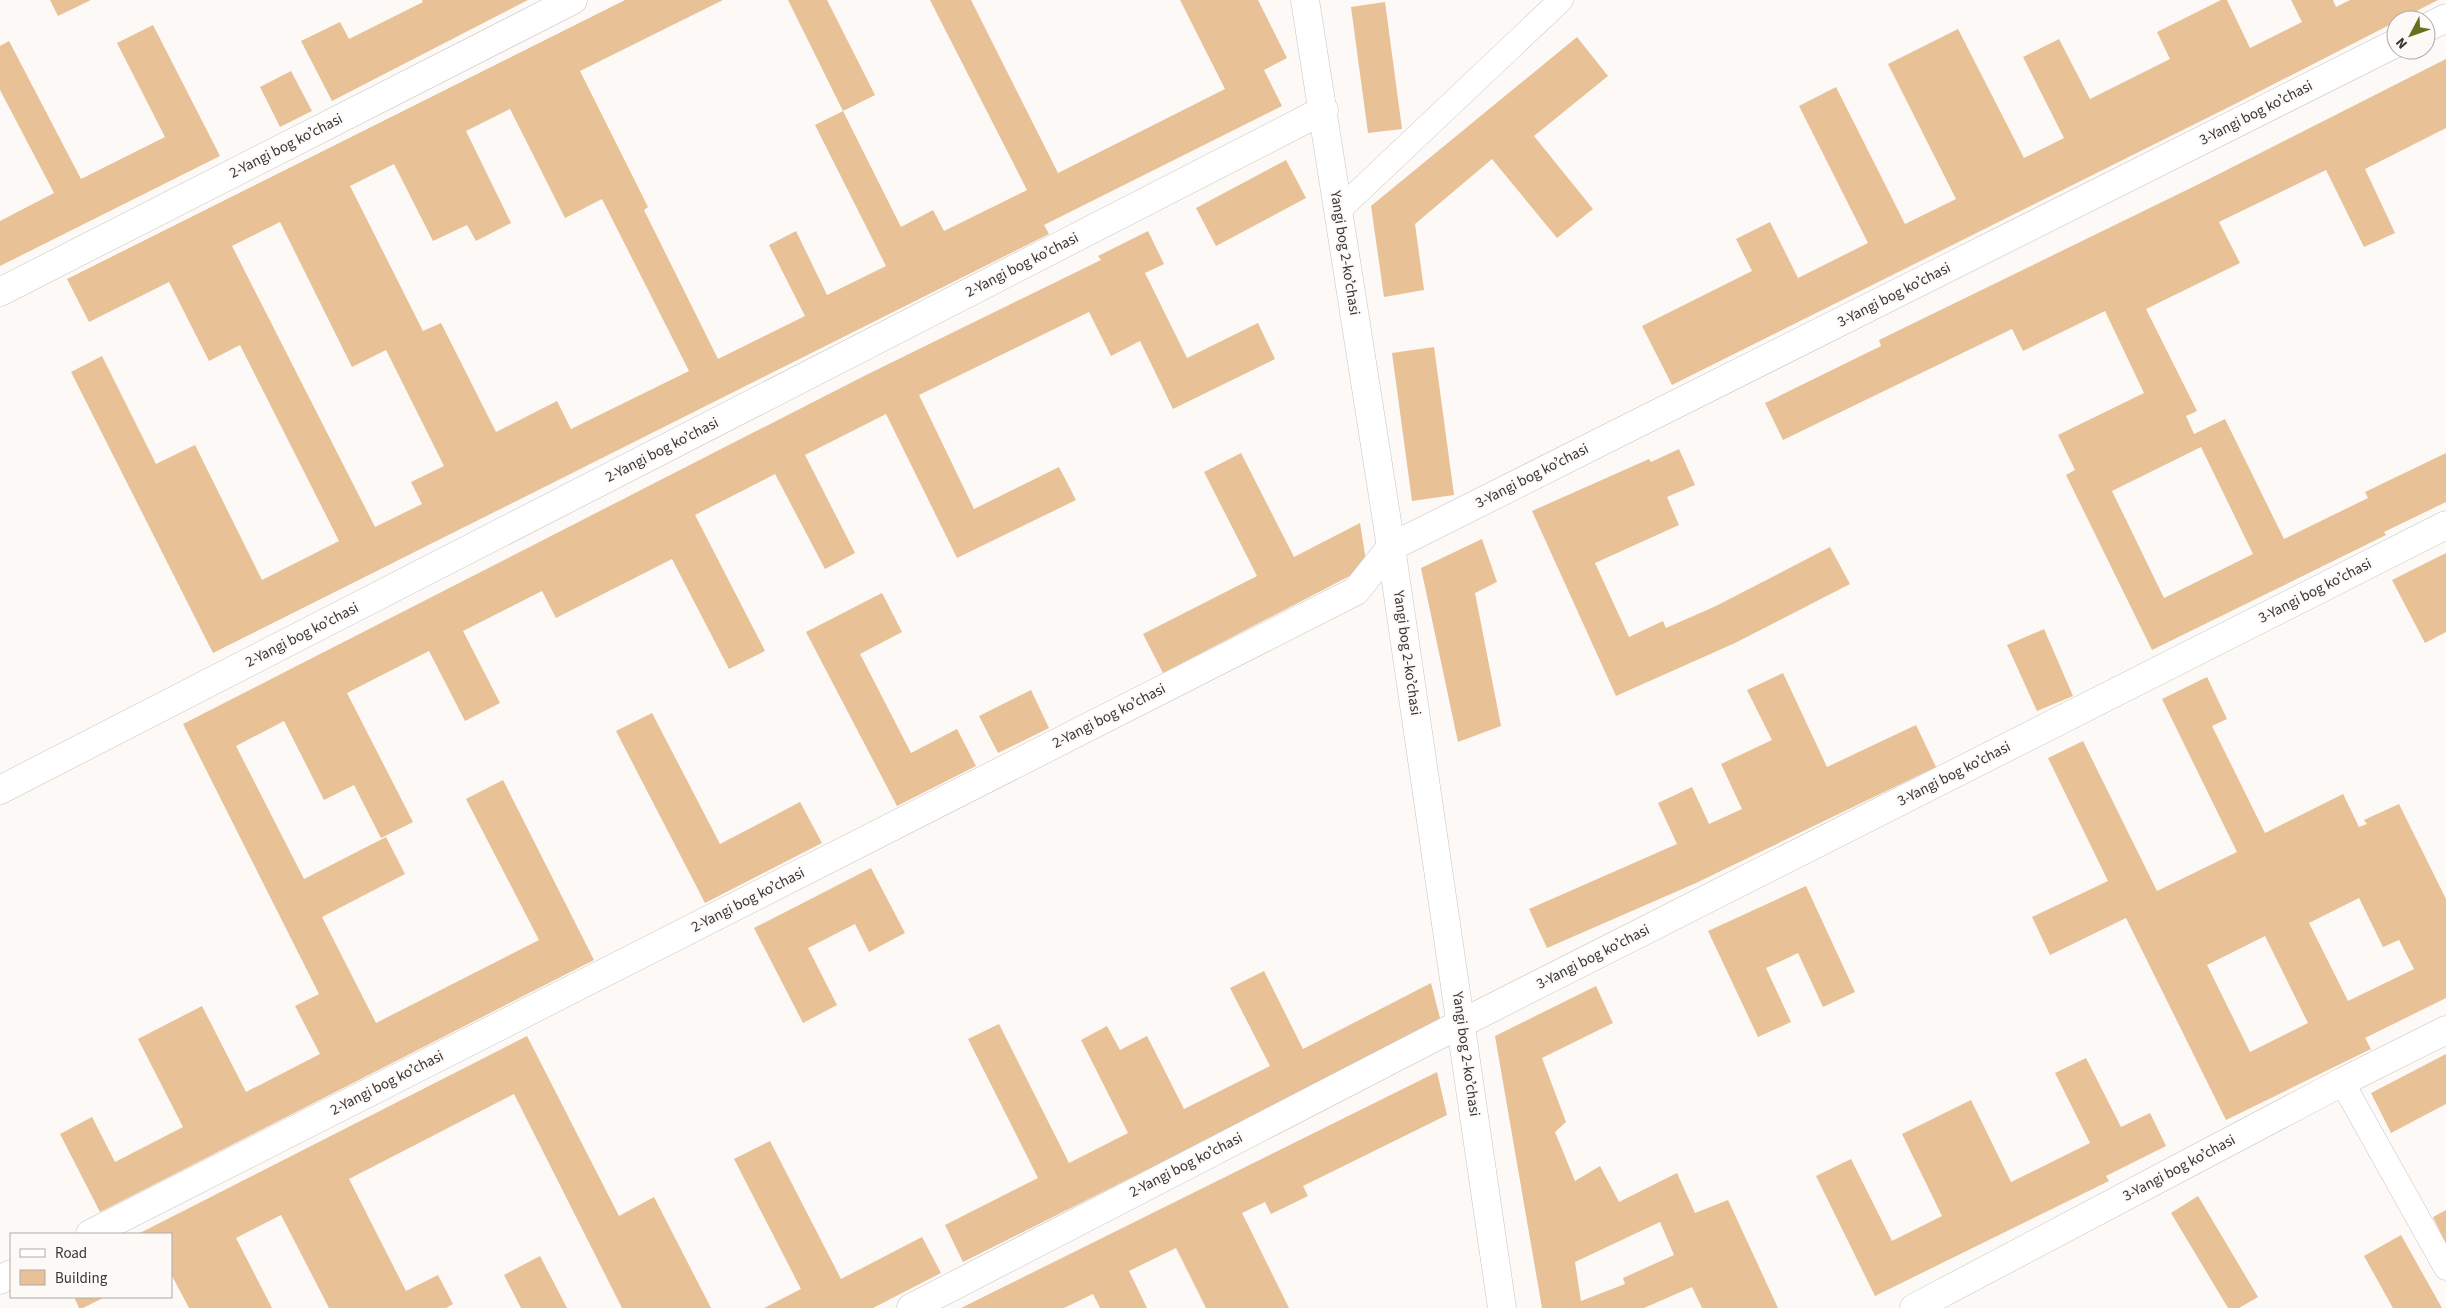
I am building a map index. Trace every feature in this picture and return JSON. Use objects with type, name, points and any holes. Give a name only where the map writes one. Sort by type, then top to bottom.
[{"type":"street","name":"2-Yangi bog koʼchasi","points":[[0,292],[573,0]]},
{"type":"street","name":"Yangi bog 2-koʼchasi","points":[[1304,0],[1324,110],[1338,211],[1392,546],[1502,1308]]},
{"type":"street","name":"3-Yangi bog koʼchasi","points":[[1392,546],[2386,48]]},
{"type":"street","name":"2-Yangi bog koʼchasi","points":[[0,790],[1324,110]]},
{"type":"street","name":"3-Yangi bog koʼchasi","points":[[1462,1023],[2446,525]]},
{"type":"street","name":"2-Yangi bog koʼchasi","points":[[92,1233],[1356,591],[1392,546]]},
{"type":"street","name":"2-Yangi bog koʼchasi","points":[[911,1308],[1462,1023]]},
{"type":"street","name":"3-Yangi bog koʼchasi","points":[[1914,1308],[2342,1082],[2446,1030]]},
{"type":"lane","points":[[1338,211],[1561,0]]},
{"type":"lane","points":[[2342,1082],[2446,1268]]},
{"type":"building","points":[[50,0],[91,0],[58,16]]},
{"type":"building","points":[[422,0],[528,0],[332,101],[301,41],[340,22],[349,39],[423,2]]},
{"type":"building","points":[[625,0],[723,0],[580,71],[648,207],[644,210],[718,359],[805,316],[769,245],[796,231],[827,295],[886,266],[815,125],[843,111],[901,227],[933,210],[944,231],[1027,190],[930,0],[971,0],[1058,173],[1225,89],[1180,0],[1258,0],[1287,58],[1264,70],[1282,106],[1044,225],[1049,234],[213,653],[71,372],[102,356],[156,464],[195,445],[262,580],[339,541],[240,345],[209,361],[169,282],[89,322],[67,279]],"holes":[[[510,109],[565,218],[602,199],[689,371],[571,429],[557,401],[496,432],[441,323],[423,331],[350,186],[394,164],[433,241],[467,225],[476,241],[511,223],[466,131]],[[280,222],[352,367],[386,350],[444,466],[411,482],[422,504],[375,527],[232,246]]]},
{"type":"building","points":[[788,0],[827,0],[875,95],[843,111]]},
{"type":"building","points":[[2221,0],[2227,0],[2250,48],[2302,22],[2291,0],[2333,0],[2336,7],[2350,0],[2438,0],[2418,10],[2386,10],[2386,27],[1672,385],[1642,326],[1752,271],[1736,239],[1770,222],[1798,278],[1868,243],[1799,106],[1836,87],[1905,224],[1956,199],[1888,64],[1958,29],[2024,158],[2064,138],[2023,57],[2059,39],[2090,99],[2170,59],[2157,32]]},
{"type":"building","points":[[1385,2],[1402,129],[1368,133],[1351,7]]},
{"type":"building","points":[[153,25],[220,156],[0,266],[0,221],[54,193],[0,90],[0,46],[9,41],[81,179],[165,137],[117,43]]},
{"type":"building","points":[[1577,37],[1608,76],[1534,136],[1593,209],[1557,238],[1492,159],[1415,224],[1424,290],[1384,297],[1371,206]]},
{"type":"building","points":[[2446,59],[2446,128],[2365,169],[2395,233],[2364,247],[2326,170],[2219,222],[2240,263],[2146,309],[2197,411],[2186,416],[2194,434],[2225,419],[2284,539],[2368,498],[2365,492],[2446,453],[2446,502],[2384,532],[2386,535],[2152,650],[2066,475],[2075,470],[2058,435],[2144,393],[2105,311],[2023,351],[2012,329],[1783,440],[1765,403],[1881,346],[1879,340],[2201,183]],"holes":[[[2201,447],[2253,554],[2164,598],[2112,491]]]},
{"type":"building","points":[[291,71],[312,111],[280,127],[260,87]]},
{"type":"building","points":[[1286,160],[1306,198],[1216,246],[1196,208]]},
{"type":"building","points":[[1148,231],[1164,264],[1145,273],[1187,358],[1258,323],[1275,359],[1173,409],[1140,341],[1111,356],[1089,312],[919,395],[974,509],[1059,467],[1076,500],[957,558],[886,414],[805,455],[855,553],[825,569],[775,474],[695,515],[765,651],[729,669],[672,559],[556,618],[542,591],[463,631],[500,703],[465,721],[429,651],[347,693],[413,822],[381,838],[354,785],[324,800],[284,721],[236,746],[304,879],[386,837],[405,874],[322,917],[376,1023],[539,940],[466,799],[503,780],[594,960],[100,1212],[60,1134],[92,1117],[115,1162],[183,1127],[138,1039],[202,1006],[246,1092],[320,1054],[295,1006],[319,994],[183,724],[866,375],[1101,260],[1098,256]]},
{"type":"building","points":[[1434,347],[1454,495],[1412,501],[1392,353]]},
{"type":"building","points":[[1679,449],[1695,485],[1667,497],[1679,525],[1595,563],[1629,637],[1663,621],[1666,628],[1716,606],[1830,547],[1850,584],[1735,643],[1616,696],[1532,511],[1649,459],[1651,462]]},
{"type":"building","points":[[1241,453],[1294,557],[1360,523],[1367,567],[1163,673],[1143,634],[1257,576],[1204,472]]},
{"type":"building","points":[[1482,539],[1497,582],[1475,593],[1501,726],[1458,742],[1421,568]]},
{"type":"building","points":[[2446,553],[2446,632],[2425,643],[2392,580]]},
{"type":"building","points":[[882,593],[902,632],[860,654],[911,753],[957,729],[976,766],[897,806],[806,632]]},
{"type":"building","points":[[2044,629],[2073,696],[2037,711],[2007,645]]},
{"type":"building","points":[[1783,673],[1827,767],[1916,725],[1936,767],[1696,883],[1547,948],[1529,909],[1677,844],[1658,803],[1692,787],[1709,824],[1742,809],[1721,764],[1772,740],[1747,690]]},
{"type":"building","points":[[2207,677],[2227,719],[2212,726],[2265,833],[2343,794],[2359,827],[2367,824],[2364,820],[2399,804],[2446,899],[2446,998],[2365,1038],[2371,1049],[2226,1120],[2126,918],[2050,955],[2032,917],[2108,881],[2048,758],[2083,741],[2157,891],[2237,852],[2162,699]],"holes":[[[2359,898],[2383,947],[2399,940],[2414,969],[2348,1001],[2309,923]],[[2265,936],[2308,1023],[2250,1052],[2207,965]]]},
{"type":"building","points":[[1031,690],[1049,728],[998,753],[979,716]]},
{"type":"building","points":[[652,713],[720,844],[800,802],[822,843],[705,903],[616,731]]},
{"type":"building","points":[[871,868],[905,933],[869,952],[855,924],[808,948],[837,1005],[803,1023],[754,928]]},
{"type":"building","points":[[1806,886],[1855,992],[1823,1007],[1798,953],[1766,968],[1791,1022],[1758,1037],[1708,931]]},
{"type":"building","points":[[1264,971],[1303,1049],[1431,983],[1441,1022],[963,1262],[945,1225],[1038,1178],[968,1039],[999,1024],[1069,1163],[1128,1133],[1081,1040],[1107,1026],[1120,1050],[1147,1036],[1184,1109],[1270,1066],[1230,988]]},
{"type":"building","points":[[1596,986],[1613,1023],[1542,1058],[1566,1122],[1555,1132],[1575,1181],[1600,1166],[1619,1202],[1677,1173],[1695,1213],[1728,1200],[1778,1308],[1702,1308],[1692,1287],[1644,1308],[1542,1308],[1495,1036]],"holes":[[[1660,1222],[1674,1255],[1623,1278],[1625,1284],[1581,1301],[1575,1262]]]},
{"type":"building","points":[[527,1036],[619,1216],[654,1197],[711,1308],[622,1308],[514,1094],[349,1179],[406,1291],[438,1275],[453,1304],[446,1308],[329,1308],[281,1215],[236,1238],[272,1308],[189,1308],[172,1276],[172,1233],[140,1233]]},
{"type":"building","points":[[2446,1054],[2446,1104],[2391,1133],[2371,1093]]},
{"type":"building","points":[[2086,1058],[2121,1127],[2150,1113],[2166,1146],[2106,1176],[2109,1181],[1875,1296],[1816,1176],[1851,1159],[1892,1241],[1942,1216],[1902,1134],[1971,1100],[2011,1182],[2090,1143],[2055,1073]]},
{"type":"building","points":[[1437,1072],[1447,1115],[1303,1186],[1308,1196],[1271,1214],[1265,1202],[1242,1213],[1289,1308],[1206,1308],[1176,1248],[1129,1271],[1147,1308],[1100,1308],[1093,1294],[1064,1308],[961,1308]]},
{"type":"building","points":[[770,1141],[841,1279],[922,1237],[941,1273],[873,1308],[764,1308],[801,1289],[734,1159]]},
{"type":"building","points":[[2198,1196],[2258,1297],[2239,1308],[2228,1308],[2171,1213]]},
{"type":"building","points":[[2446,1210],[2446,1244],[2433,1217]]},
{"type":"building","points":[[2401,1235],[2442,1308],[2393,1308],[2364,1256]]},
{"type":"building","points":[[540,1256],[567,1308],[521,1308],[504,1275]]},
{"type":"building","points":[[74,1298],[103,1298],[83,1308],[79,1308]]}]
